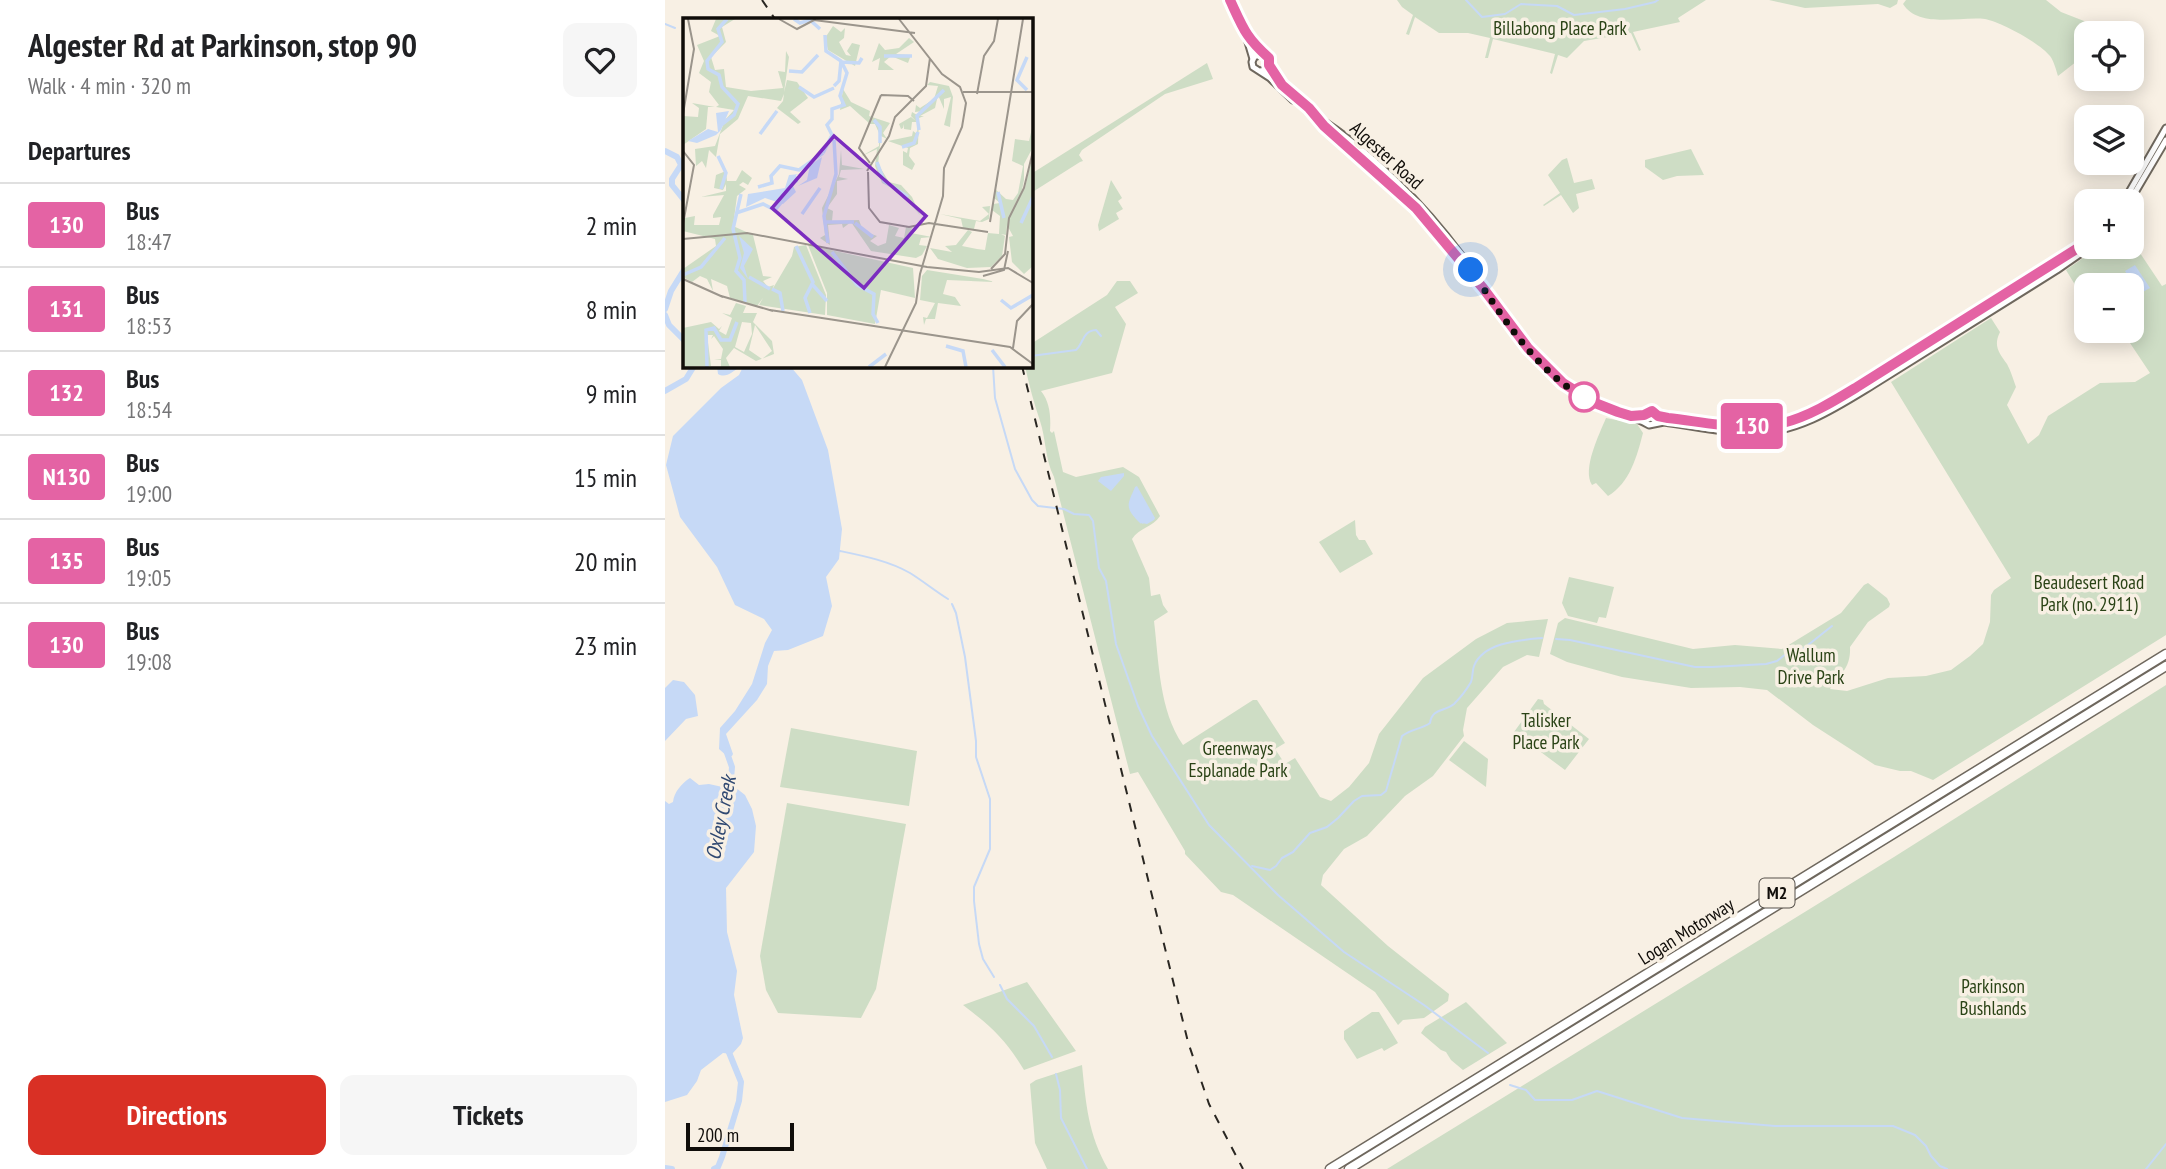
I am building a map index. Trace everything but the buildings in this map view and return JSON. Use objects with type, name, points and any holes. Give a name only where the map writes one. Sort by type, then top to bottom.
[{"type":"highway","name":"Logan Motorway","points":[[1330,1169],[2166,654]]},
{"type":"highway","name":"Logan Motorway","points":[[1349,1169],[2142,681],[2166,669]]},
{"type":"highway","points":[[1322,1169],[1376,1140]]},
{"type":"highway","points":[[1361,1169],[1387,1150],[1392,1143]]},
{"type":"main road","points":[[1230,0],[1245,32],[1253,67],[1260,71],[1266,69],[1269,58],[1262,54],[1245,32]]},
{"type":"main road","points":[[1253,59],[1262,54]]},
{"type":"main road","name":"Algester Road","points":[[1269,65],[1278,80],[1314,115]]},
{"type":"main road","name":"Algester Road","points":[[1260,71],[1356,147],[1419,205],[1459,253],[1528,348],[1563,383],[1595,403],[1644,418]]},
{"type":"main road","points":[[2130,189],[2166,128]]},
{"type":"main road","points":[[2137,189],[2166,140]]},
{"type":"main road","points":[[2055,267],[2074,252]]},
{"type":"main road","points":[[1657,419],[1652,411],[1644,418],[1649,425],[1657,419],[1753,426],[1774,425],[1797,419],[1820,409],[2074,256]]},
{"type":"green space","name":"Billabong Place Park","points":[[1397,0],[1706,0],[1678,18],[1680,22],[1633,32],[1641,50],[1639,51],[1631,33],[1584,41],[1567,58],[1558,55],[1552,74],[1550,73],[1555,54],[1493,39],[1488,58],[1485,58],[1490,38],[1468,33],[1439,33],[1415,17],[1409,35],[1406,34],[1413,15]]},
{"type":"green space","points":[[1769,0],[1898,0],[1897,4],[1890,8],[1878,4],[1805,8]]},
{"type":"green space","points":[[1906,0],[2046,0],[2061,12],[2084,21],[2074,21],[2074,63],[2058,76],[2053,60],[2045,51],[2010,29],[1985,19],[1929,19],[1910,12],[1903,4]]},
{"type":"green space","points":[[1207,63],[1213,79],[1165,94],[1082,150],[1079,155],[1083,161],[1033,192],[1033,173]]},
{"type":"green space","points":[[1691,149],[1704,175],[1677,176],[1663,180],[1645,167],[1645,160]]},
{"type":"green space","points":[[1567,158],[1574,183],[1592,179],[1595,189],[1576,194],[1579,208],[1573,213],[1561,195],[1543,205],[1560,193],[1548,175]]},
{"type":"green space","points":[[1111,180],[1122,198],[1118,201],[1123,209],[1116,213],[1119,219],[1099,231],[1098,225]]},
{"type":"green space","points":[[2082,259],[2144,259],[2162,286],[2166,284],[2166,635],[1933,780],[1911,771],[1875,765],[1813,725],[1767,690],[1740,687],[1691,688],[1622,677],[1567,662],[1550,654],[1558,623],[1565,618],[1693,649],[1735,645],[1782,649],[1841,613],[1868,583],[1887,598],[1889,607],[1868,622],[1850,647],[1847,665],[1830,689],[1847,691],[1888,678],[1926,676],[1951,670],[1970,656],[1983,644],[1990,622],[1991,595],[2011,578],[1891,382],[1991,318],[2000,332],[1998,349],[2016,387],[2007,405],[2028,444],[2039,435],[2048,416],[2100,383],[2135,382],[2150,373],[2130,343],[2144,343],[2144,273],[2074,273],[2074,283],[2066,270]]},
{"type":"green space","name":"Greenways Esplanade Park","points":[[1117,281],[1130,281],[1138,293],[1115,307],[1126,324],[1112,373],[1041,391],[1048,405],[1050,431],[1054,431],[1063,472],[1076,477],[1123,467],[1139,477],[1160,516],[1132,539],[1149,578],[1151,596],[1160,594],[1168,612],[1154,621],[1159,669],[1169,717],[1183,745],[1257,700],[1285,743],[1275,749],[1285,764],[1295,758],[1320,797],[1331,801],[1349,787],[1369,763],[1379,734],[1423,678],[1476,639],[1507,623],[1548,619],[1539,657],[1527,655],[1503,667],[1467,708],[1464,736],[1433,776],[1405,796],[1367,836],[1344,849],[1323,875],[1321,885],[1388,946],[1449,994],[1448,1001],[1424,1018],[1403,1020],[1398,1025],[1375,992],[1233,895],[1221,892],[1185,854],[1138,772],[1130,774],[1026,368],[1033,368],[1033,339],[1034,342],[1107,295]]},
{"type":"green space","points":[[1606,418],[1637,424],[1643,433],[1627,476],[1616,491],[1608,496],[1596,483],[1592,485],[1589,478],[1590,461]]},
{"type":"green space","points":[[1355,520],[1356,535],[1359,540],[1365,540],[1373,554],[1340,573],[1319,542]]},
{"type":"green space","points":[[1569,577],[1614,587],[1606,618],[1599,617],[1597,623],[1568,616],[1562,603]]},
{"type":"green space","name":"Parkinson Bushlands","points":[[2166,685],[2166,1169],[1387,1169],[1894,857]]},
{"type":"green space","name":"Talisker Place Park","points":[[1538,699],[1543,700],[1544,704],[1589,739],[1565,770],[1514,732]]},
{"type":"green space","points":[[791,728],[917,751],[909,806],[780,787]]},
{"type":"green space","points":[[1464,741],[1488,759],[1486,787],[1449,760]]},
{"type":"green space","points":[[787,803],[906,824],[876,989],[861,1018],[778,1013],[766,990],[760,956]]},
{"type":"green space","points":[[1027,982],[1076,1051],[1024,1070],[997,1034],[963,1005]]},
{"type":"green space","points":[[1466,1002],[1507,1043],[1463,1070],[1446,1052],[1421,1033],[1425,1027]]},
{"type":"green space","points":[[1372,1012],[1379,1012],[1398,1043],[1384,1051],[1382,1048],[1357,1059],[1344,1039],[1344,1031]]},
{"type":"green space","points":[[1082,1065],[1092,1131],[1108,1169],[1047,1169],[1035,1143],[1030,1084]]},
{"type":"water","points":[[2135,265],[2140,273],[2126,273],[2125,271]]},
{"type":"water","points":[[2144,279],[2150,288],[2144,291]]},
{"type":"water","points":[[717,368],[738,368],[724,376],[718,374]]},
{"type":"water","points":[[792,368],[802,380],[828,450],[842,529],[839,559],[826,577],[832,606],[823,636],[788,650],[774,651],[768,666],[767,684],[757,700],[726,734],[733,754],[728,757],[719,749],[720,728],[735,711],[752,684],[772,630],[764,619],[735,605],[717,567],[680,517],[666,465],[673,436],[721,388],[739,375],[742,369]]},
{"type":"water","points":[[1124,473],[1111,491],[1098,481],[1101,477]]},
{"type":"water","points":[[1137,486],[1155,518],[1147,524],[1139,522],[1129,507]]},
{"type":"water","points":[[673,680],[684,682],[695,695],[698,716],[686,719],[665,741],[665,688]]},
{"type":"water","points":[[690,778],[699,785],[727,788],[731,784],[745,795],[756,826],[754,852],[726,888],[727,932],[737,971],[734,995],[743,1038],[732,1054],[723,1053],[701,1070],[687,1095],[665,1102],[665,801],[669,804],[673,802],[679,788]]},
{"type":"waterway","points":[[1466,0],[1482,17],[1505,14],[1521,4],[1557,6],[1574,15],[1625,9],[1658,0]]},
{"type":"waterway","points":[[665,24],[675,28]]},
{"type":"waterway","name":"Oxley Creek","points":[[665,151],[677,157],[681,165],[672,179],[672,185],[683,199]]},
{"type":"waterway","points":[[665,309],[671,291],[683,272]]},
{"type":"waterway","points":[[665,315],[669,325],[683,339]]},
{"type":"waterway","points":[[1033,356],[1076,350],[1091,331],[1096,330],[1101,336]]},
{"type":"waterway","points":[[665,391],[686,379],[693,368]]},
{"type":"waterway","points":[[993,368],[995,398],[1015,469],[1032,500],[1038,506],[1089,515],[1093,521],[1099,568],[1106,581],[1116,644],[1138,706],[1152,736],[1209,825],[1278,895],[1344,952],[1424,1005],[1488,1053]]},
{"type":"waterway","points":[[840,551],[876,559],[902,569],[948,599]]},
{"type":"waterway","points":[[952,604],[965,657],[976,757],[990,799],[990,849],[974,887],[974,901],[979,944],[983,959],[994,977]]},
{"type":"waterway","points":[[1556,639],[1695,667],[1712,667],[1777,661],[1792,649],[1803,649],[1832,626]]},
{"type":"waterway","points":[[1252,866],[1270,870],[1293,852],[1310,833],[1327,827],[1354,801],[1362,796],[1381,795],[1386,791],[1402,736],[1427,725],[1433,715],[1454,704],[1471,682],[1474,666],[1485,652],[1503,644],[1542,638]]},
{"type":"waterway","name":"Oxley Creek","points":[[726,750],[732,767],[730,791]]},
{"type":"waterway","points":[[1000,985],[1007,999],[1034,1026],[1052,1057]]},
{"type":"waterway","name":"Oxley Creek","points":[[714,1169],[718,1167],[722,1157],[739,1101],[741,1082],[728,1050]]},
{"type":"waterway","points":[[1056,1074],[1060,1090],[1061,1118],[1087,1169]]},
{"type":"waterway","points":[[1510,1085],[1526,1090],[1535,1100],[1572,1100],[1597,1091],[1682,1118],[1775,1126],[1893,1126],[1915,1135],[1940,1166],[1947,1169]]},
{"type":"waterway","points":[[2146,1169],[2166,1144]]},
{"type":"waterway","name":"Oxley Creek","points":[[665,1168],[672,1169]]},
{"type":"railway","points":[[762,0],[774,18]]},
{"type":"railway","points":[[1022,368],[1188,1042],[1209,1104],[1243,1169]]},
{"type":"bus line","name":"130","points":[[1230,0],[1245,32],[1255,47],[1269,58],[1269,65],[1282,85],[1416,208],[1545,366],[1578,394],[1603,407],[1631,416],[1652,411],[1658,416],[1668,418],[1736,426],[1774,425],[1797,419],[1857,387],[2074,251]]},
{"type":"route","points":[[1471,270],[1528,348],[1563,383],[1584,397]]},
{"type":"park label","name":"Beaudesert Road Park (no. 2911)","points":[[2089,593]]},
{"type":"park label","name":"Wallum Drive Park","points":[[1811,666]]}]
